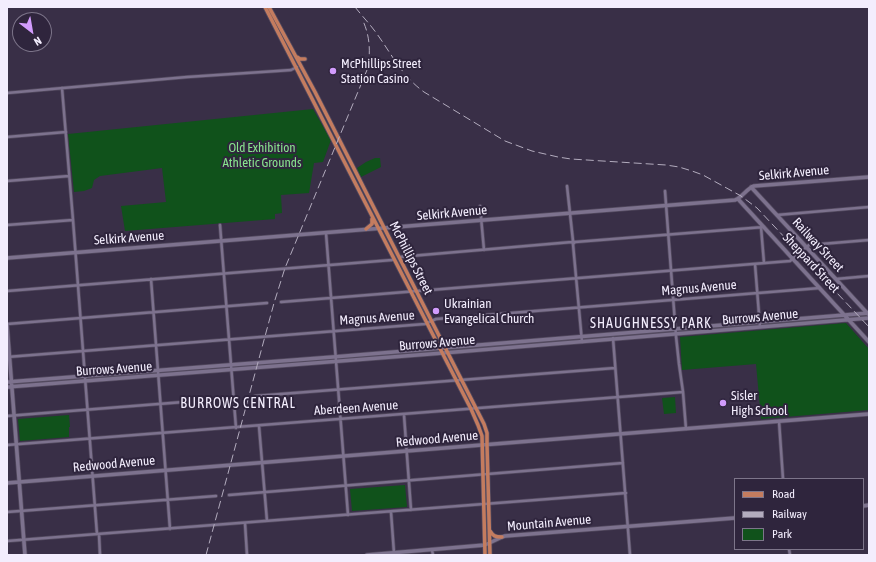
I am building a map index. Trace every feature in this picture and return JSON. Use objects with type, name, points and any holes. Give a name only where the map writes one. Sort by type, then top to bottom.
[{"type":"main road","name":"McPhillips Street","points":[[265,7],[315,92],[486,429],[490,555]]},
{"type":"main road","name":"McPhillips Street","points":[[269,7],[296,56],[310,95],[428,323],[481,431],[485,555]]},
{"type":"main road","points":[[296,56],[305,60]]},
{"type":"main road","points":[[310,95],[315,92]]},
{"type":"main road","points":[[326,125],[331,124]]},
{"type":"main road","points":[[363,199],[368,196]]},
{"type":"main road","points":[[366,229],[373,222],[372,216]]},
{"type":"main road","points":[[490,530],[492,535],[502,537]]},
{"type":"street","points":[[7,93],[291,70],[299,66]]},
{"type":"street","points":[[62,88],[92,476],[100,555]]},
{"type":"street","points":[[7,137],[66,132]]},
{"type":"street","points":[[7,181],[69,176]]},
{"type":"street","name":"Selkirk Avenue","points":[[7,258],[735,200],[751,187],[869,177]]},
{"type":"street","points":[[567,186],[582,342]]},
{"type":"street","name":"Railway Street","points":[[751,187],[869,313]]},
{"type":"street","points":[[665,191],[673,300],[686,429]]},
{"type":"street","name":"Sheppard Street","points":[[738,199],[869,342]]},
{"type":"street","points":[[480,206],[484,250]]},
{"type":"street","points":[[777,215],[869,207]]},
{"type":"street","points":[[7,225],[73,220]]},
{"type":"street","points":[[220,225],[236,428]]},
{"type":"street","points":[[399,257],[763,227],[764,263]]},
{"type":"street","points":[[326,233],[348,515]]},
{"type":"street","points":[[281,302],[790,261],[809,245],[869,240]]},
{"type":"street","points":[[7,291],[394,259]]},
{"type":"street","points":[[755,264],[760,327]]},
{"type":"street","points":[[836,279],[869,276]]},
{"type":"street","points":[[151,279],[170,529]]},
{"type":"street","name":"Magnus Avenue","points":[[8,357],[334,332],[425,324],[436,319],[820,288]]},
{"type":"street","points":[[25,555],[12,387],[9,382],[7,324],[267,303]]},
{"type":"street","points":[[869,313],[869,318]]},
{"type":"street","name":"Burrows Avenue","points":[[9,382],[869,313]]},
{"type":"street","name":"Burrows Avenue","points":[[7,387],[336,362],[869,318]]},
{"type":"street","points":[[613,334],[630,555]]},
{"type":"street","points":[[255,396],[616,368]]},
{"type":"street","name":"Aberdeen Avenue","points":[[7,445],[683,392]]},
{"type":"street","points":[[7,416],[234,398]]},
{"type":"street","points":[[404,414],[411,510]]},
{"type":"street","name":"Redwood Avenue","points":[[7,483],[869,414]]},
{"type":"street","points":[[779,421],[783,478]]},
{"type":"street","points":[[259,426],[267,521]]},
{"type":"street","points":[[229,495],[623,463]]},
{"type":"street","points":[[7,541],[626,493]]},
{"type":"street","points":[[7,512],[216,496]]},
{"type":"street","points":[[391,512],[394,553]]},
{"type":"street","name":"Mountain Avenue","points":[[367,555],[394,553],[401,554],[485,545],[502,537],[734,518]]},
{"type":"street","points":[[245,523],[247,555]]},
{"type":"street","points":[[432,550],[433,555]]},
{"type":"green space","name":"Old Exhibition Athletic Grounds","points":[[313,109],[331,140],[323,162],[314,163],[309,193],[281,195],[282,213],[275,214],[275,219],[125,231],[121,206],[166,202],[162,168],[100,176],[94,180],[92,188],[74,192],[68,134]]},
{"type":"green space","points":[[375,158],[380,158],[381,167],[361,177],[357,168]]},
{"type":"green space","points":[[846,323],[869,349],[869,410],[761,419],[756,364],[682,370],[680,337]]},
{"type":"green space","points":[[578,338],[578,340],[450,350],[450,349]]},
{"type":"green space","points":[[437,350],[437,352],[340,360],[337,359],[338,358]]},
{"type":"green space","points":[[675,397],[676,413],[664,414],[662,398]]},
{"type":"green space","points":[[69,415],[69,437],[20,441],[18,419]]},
{"type":"green space","points":[[405,485],[407,507],[352,511],[350,489]]},
{"type":"railway","points":[[355,7],[374,30],[403,72],[416,86],[505,141],[532,151],[571,159],[679,167],[703,175],[741,196],[757,208],[869,327]]},
{"type":"railway","points":[[206,555],[274,303],[285,268],[367,70],[369,45],[363,21]]},
{"type":"place","name":"McPhillips Street Station Casino","points":[[333,71]]},
{"type":"place","name":"Ukrainian Evangelical Church","points":[[436,311]]},
{"type":"place","name":"Sisler High School","points":[[723,403]]},
{"type":"district","name":"SHAUGHNESSY PARK","points":[[651,324]]},
{"type":"district","name":"BURROWS CENTRAL","points":[[238,404]]}]
